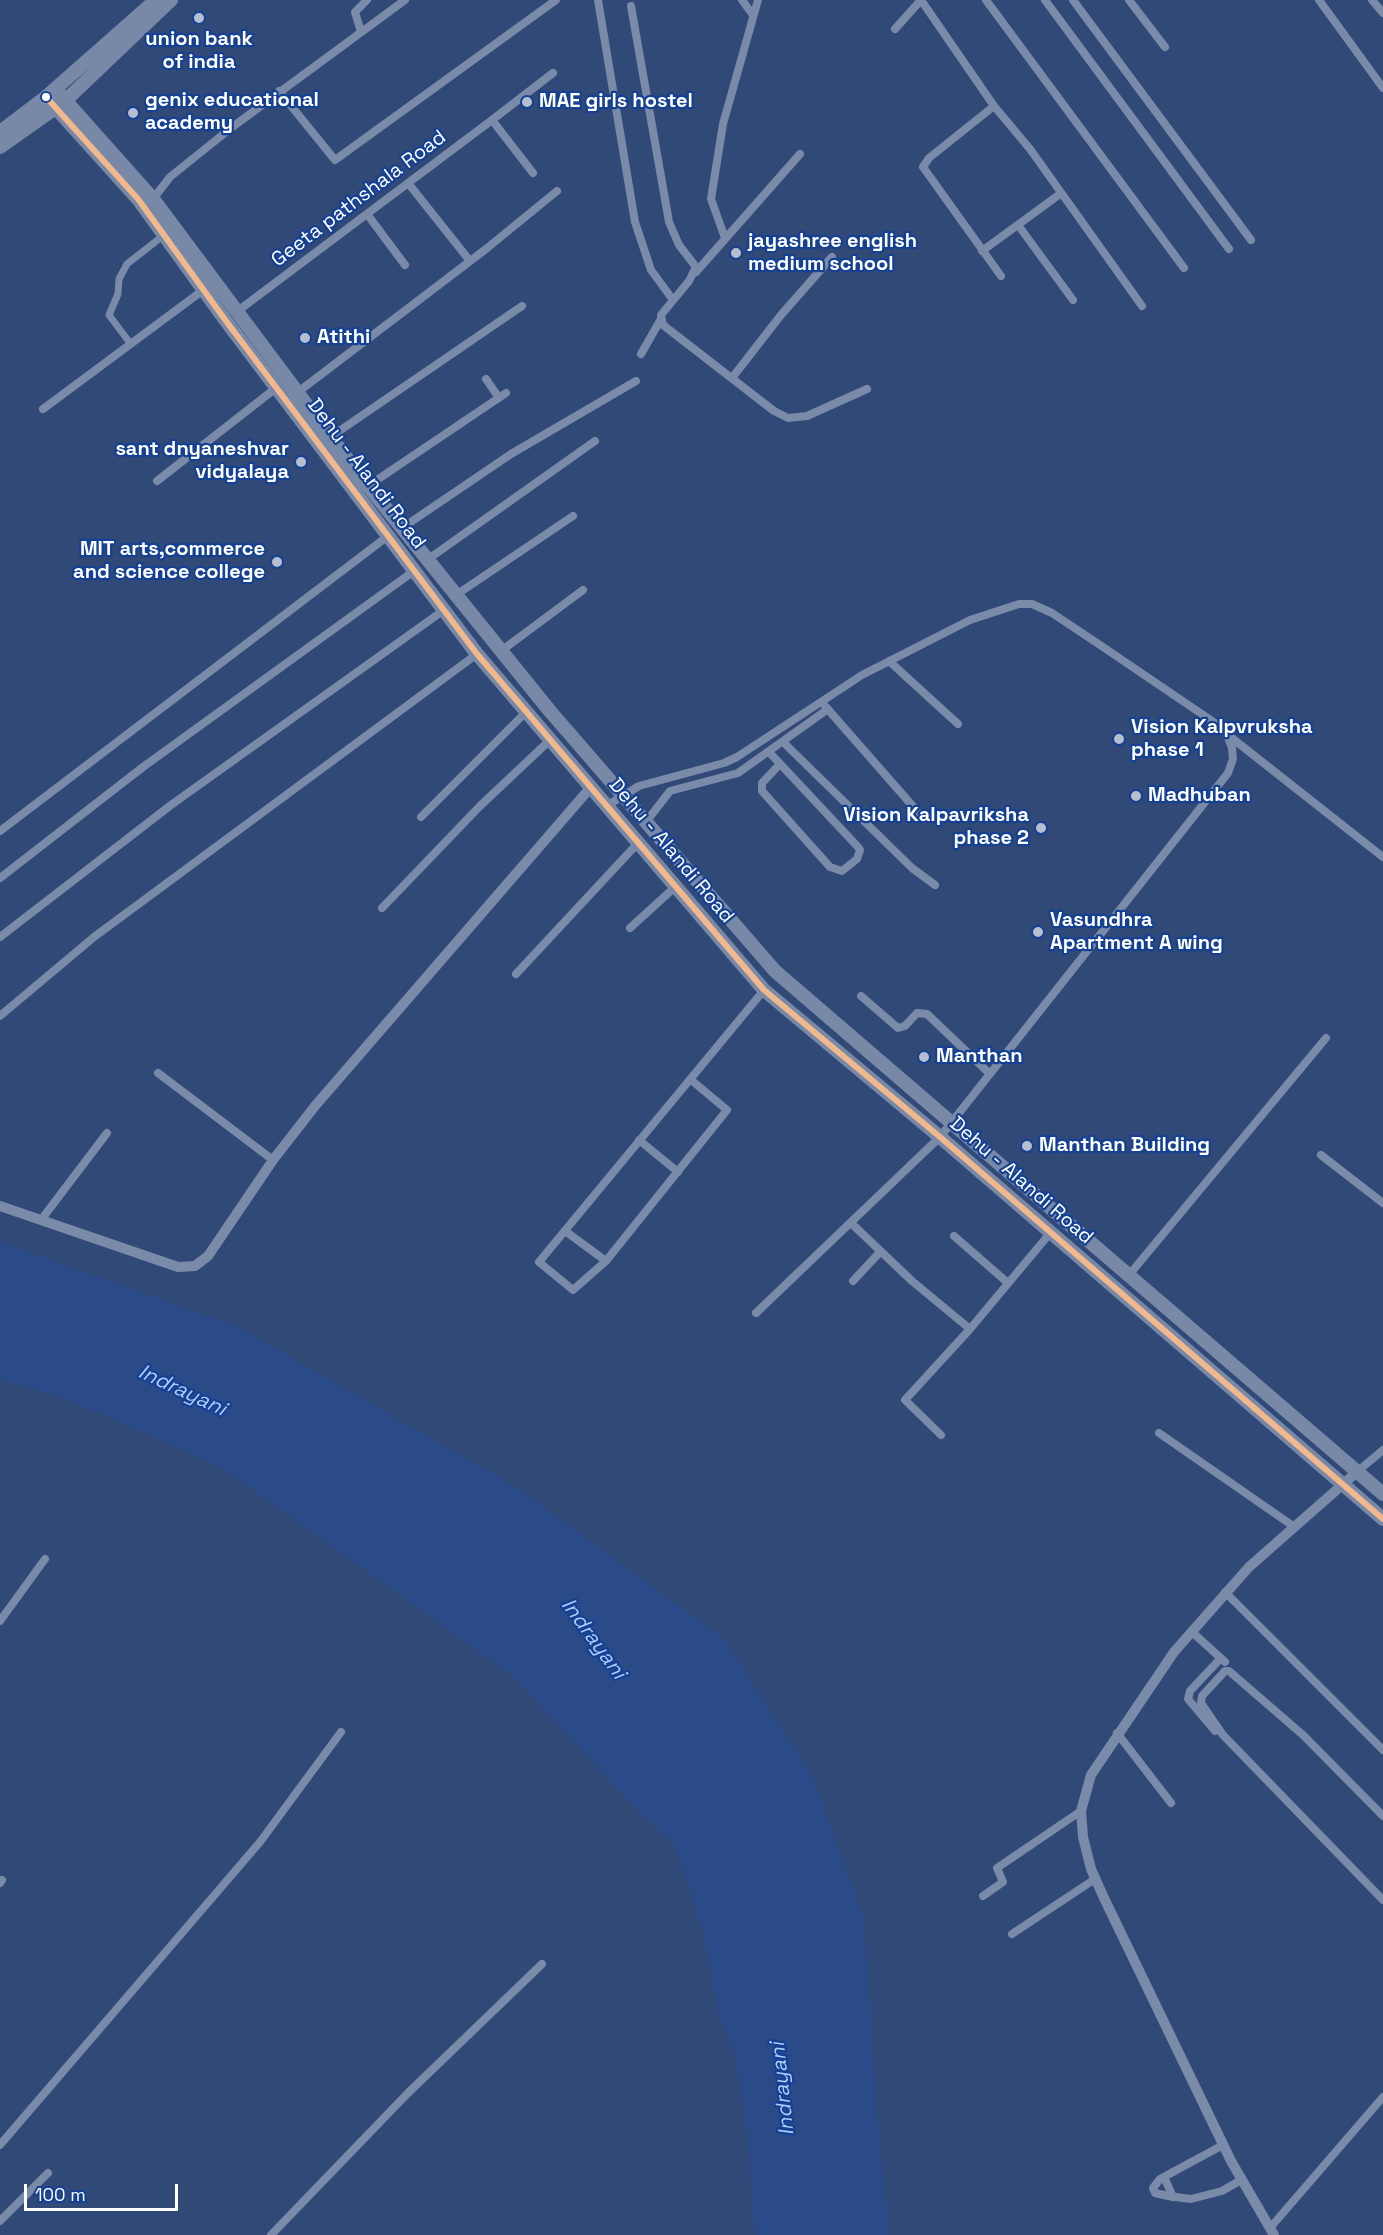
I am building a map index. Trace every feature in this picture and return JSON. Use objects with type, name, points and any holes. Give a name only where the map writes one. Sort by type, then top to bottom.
[{"type":"main road","points":[[0,147],[61,105],[146,16],[156,0]]},
{"type":"main road","points":[[0,132],[146,16],[171,0]]},
{"type":"main road","name":"Dehu - Alandi Road","points":[[51,93],[164,235],[276,388],[368,486],[501,651],[775,971],[1383,1494]]},
{"type":"main road","name":"Dehu - Alandi Road","points":[[61,105],[153,198],[216,281],[297,392],[324,440],[388,536],[477,654],[764,990],[940,1137],[1383,1518]]},
{"type":"street","points":[[361,32],[355,12],[367,0]]},
{"type":"street","points":[[153,198],[170,177],[279,91],[405,0]]},
{"type":"street","points":[[279,91],[335,160],[556,0]]},
{"type":"street","points":[[598,0],[635,222],[651,270],[673,300]]},
{"type":"street","points":[[742,0],[753,15]]},
{"type":"street","points":[[725,238],[711,199],[723,124],[758,0]]},
{"type":"street","points":[[895,29],[921,0],[994,106],[1030,149],[1142,306]]},
{"type":"street","points":[[986,0],[1184,268]]},
{"type":"street","points":[[1045,0],[1229,249]]},
{"type":"street","points":[[1073,0],[1251,240]]},
{"type":"street","points":[[1129,0],[1165,47]]},
{"type":"street","points":[[1319,0],[1383,88]]},
{"type":"street","points":[[1372,0],[1383,13]]},
{"type":"street","points":[[631,6],[669,222],[679,245],[695,263],[695,272]]},
{"type":"street","name":"Geeta pathshala Road","points":[[226,321],[553,73]]},
{"type":"street","points":[[994,106],[929,158],[923,167],[1001,276]]},
{"type":"street","points":[[492,120],[533,173]]},
{"type":"street","points":[[641,354],[673,300],[695,272],[800,154]]},
{"type":"street","points":[[408,183],[470,261]]},
{"type":"street","points":[[297,392],[470,261],[557,191]]},
{"type":"street","points":[[982,251],[1060,194]]},
{"type":"street","points":[[367,214],[405,265]]},
{"type":"street","points":[[1018,225],[1073,300]]},
{"type":"street","points":[[130,343],[109,315],[118,294],[119,279],[128,264],[164,235]]},
{"type":"street","points":[[732,378],[781,315],[832,257]]},
{"type":"street","points":[[43,408],[216,281]]},
{"type":"street","points":[[324,440],[522,306]]},
{"type":"street","points":[[661,319],[663,325],[774,411],[793,419],[807,416],[867,389]]},
{"type":"street","points":[[368,486],[502,395],[486,379]]},
{"type":"street","points":[[402,528],[511,454],[636,381]]},
{"type":"street","points":[[157,481],[276,388]]},
{"type":"street","points":[[427,560],[595,441]]},
{"type":"street","points":[[456,595],[573,516]]},
{"type":"street","points":[[0,831],[388,536]]},
{"type":"street","points":[[0,878],[143,767],[414,571]]},
{"type":"street","points":[[501,651],[583,590]]},
{"type":"street","points":[[608,806],[623,794],[662,779],[731,760],[820,700],[889,661],[970,620],[999,609],[1032,604],[1052,613],[1103,646],[1218,725],[1227,735],[1383,857]]},
{"type":"street","points":[[0,937],[171,805],[444,610]]},
{"type":"street","points":[[0,1016],[94,937],[477,654]]},
{"type":"street","points":[[889,661],[958,724]]},
{"type":"street","points":[[820,700],[924,819]]},
{"type":"street","points":[[646,822],[670,791],[738,773],[828,710]]},
{"type":"street","points":[[421,817],[526,712]]},
{"type":"street","points":[[756,1313],[952,1123],[1228,772],[1233,759],[1227,735]]},
{"type":"street","points":[[382,908],[480,806],[549,741]]},
{"type":"street","points":[[783,742],[912,868],[935,885]]},
{"type":"street","points":[[769,752],[858,846],[860,850],[857,859],[842,871],[830,867],[762,791],[762,783],[780,764]]},
{"type":"street","points":[[0,1206],[178,1267],[195,1266],[208,1256],[273,1160],[323,1097],[591,787]]},
{"type":"street","points":[[516,974],[638,843]]},
{"type":"street","points":[[630,928],[675,887]]},
{"type":"street","points":[[690,1079],[727,1110],[606,1261],[573,1290],[539,1262],[639,1140],[764,990]]},
{"type":"street","points":[[861,996],[898,1028],[905,1026],[917,1013],[927,1014],[990,1074]]},
{"type":"street","points":[[1129,1275],[1326,1038]]},
{"type":"street","points":[[158,1073],[273,1160]]},
{"type":"street","points":[[41,1220],[107,1133]]},
{"type":"street","points":[[639,1140],[678,1172]]},
{"type":"street","points":[[1321,1155],[1383,1203]]},
{"type":"street","points":[[850,1223],[880,1252],[970,1329]]},
{"type":"street","points":[[565,1231],[606,1261]]},
{"type":"street","points":[[940,1435],[905,1400],[970,1329],[1051,1232]]},
{"type":"street","points":[[954,1236],[1008,1283]]},
{"type":"street","points":[[853,1281],[880,1252]]},
{"type":"street","points":[[1159,1433],[1293,1526]]},
{"type":"street","points":[[1383,1450],[1293,1526],[1224,1593],[1191,1630],[1117,1733],[1091,1775],[1081,1811],[1083,1837],[1095,1879],[1223,2145],[1272,2232],[1383,2097]]},
{"type":"street","points":[[0,1622],[45,1559]]},
{"type":"street","points":[[1224,1593],[1383,1750]]},
{"type":"street","points":[[1191,1630],[1224,1660],[1190,1691],[1188,1698],[1215,1731],[1224,1735]]},
{"type":"street","points":[[1383,1816],[1303,1735],[1229,1671],[1225,1671],[1202,1696],[1201,1703],[1224,1735],[1383,1900]]},
{"type":"street","points":[[0,2145],[260,1842],[341,1732]]},
{"type":"street","points":[[1117,1733],[1171,1803]]},
{"type":"street","points":[[983,1896],[1003,1882],[997,1868],[1081,1811]]},
{"type":"street","points":[[1012,1934],[1095,1879]]},
{"type":"street","points":[[272,2235],[408,2093],[542,1964]]},
{"type":"street","points":[[1223,2145],[1164,2177],[1153,2188],[1155,2193],[1191,2199],[1208,2196],[1241,2180]]},
{"type":"street","points":[[0,2221],[48,2173]]},
{"type":"street","points":[[1164,2177],[1173,2197]]},
{"type":"water","name":"Indrayani","points":[[0,1242],[238,1327],[519,1489],[724,1639],[813,1777],[864,1920],[879,2136],[889,2235],[755,2235],[746,2123],[735,2056],[719,2015],[703,1931],[674,1843],[641,1814],[513,1676],[221,1467],[69,1400],[0,1379]]},
{"type":"transit line","points":[[46,97],[138,199],[226,321],[477,654],[764,990],[940,1137],[1383,1519]]},
{"type":"place","name":"union bank of india","points":[[199,18]]},
{"type":"place","name":"MAE girls hostel","points":[[527,102]]},
{"type":"place","name":"genix educational academy","points":[[133,113]]},
{"type":"place","name":"jayashree english medium school","points":[[736,253]]},
{"type":"place","name":"Atithi","points":[[305,338]]},
{"type":"place","name":"sant dnyaneshvar vidyalaya","points":[[301,462]]},
{"type":"place","name":"MIT arts,commerce and science college","points":[[277,562]]},
{"type":"place","name":"Vision Kalpvruksha phase 1","points":[[1119,739]]},
{"type":"place","name":"Madhuban","points":[[1136,796]]},
{"type":"place","name":"Vision Kalpavriksha phase 2","points":[[1041,828]]},
{"type":"place","name":"Vasundhra Apartment A wing","points":[[1038,932]]},
{"type":"place","name":"Manthan","points":[[924,1057]]},
{"type":"place","name":"Manthan Building","points":[[1027,1146]]}]
